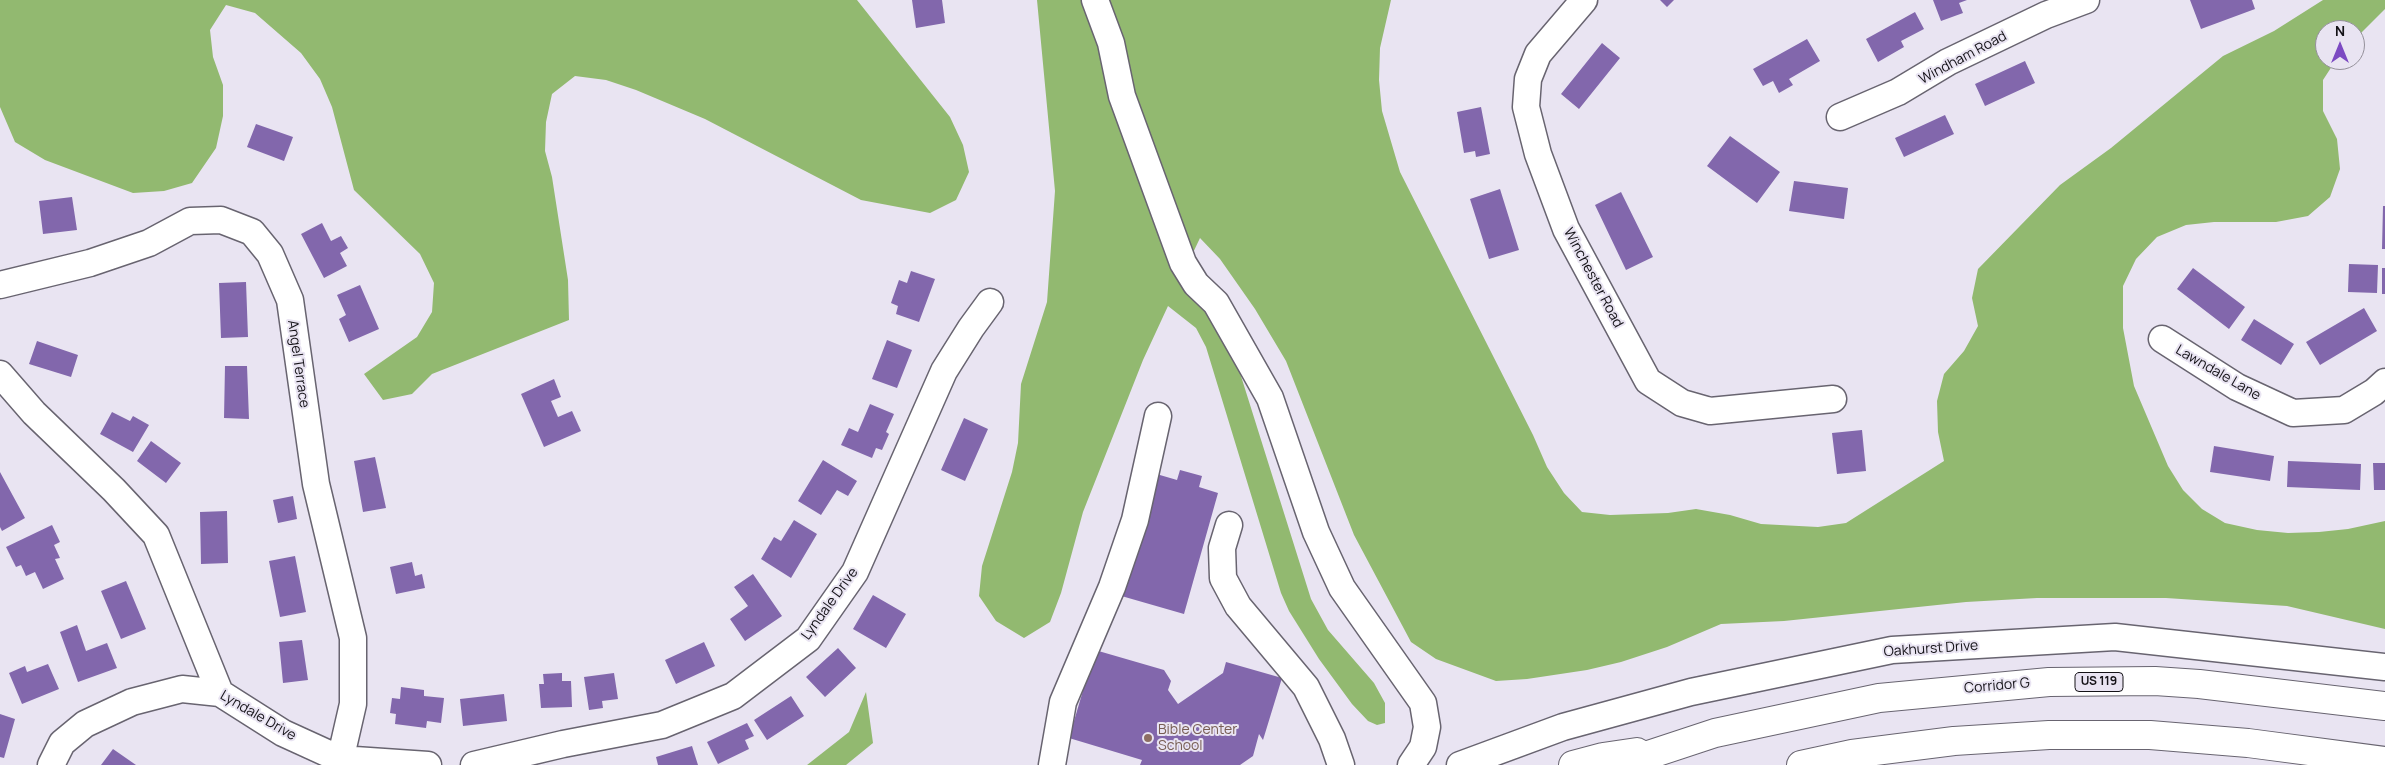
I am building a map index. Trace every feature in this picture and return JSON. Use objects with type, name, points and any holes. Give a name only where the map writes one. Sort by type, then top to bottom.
[{"type":"highway","name":"Corridor G","points":[[1618,765],[1715,733],[1879,698],[2049,682],[2155,681],[2199,684],[2385,706]]},
{"type":"highway","points":[[1801,765],[1852,754],[1954,741],[2049,735],[2150,735],[2281,747],[2385,761]]},
{"type":"highway","points":[[1573,765],[1603,757],[1666,748]]},
{"type":"street","points":[[1095,0],[1111,43],[1122,96],[1183,263],[1196,284],[1216,302],[1270,398],[1316,532],[1342,588],[1423,703],[1427,727],[1423,747],[1411,765]]},
{"type":"street","name":"Winchester Road","points":[[1584,0],[1538,54],[1528,79],[1526,107],[1538,154],[1566,229],[1648,381],[1682,403],[1710,411],[1833,399]]},
{"type":"street","name":"Windham Road","points":[[1840,117],[1898,92],[1948,62],[2046,14],[2086,0]]},
{"type":"street","name":"Angel Terrace","points":[[0,285],[90,263],[149,243],[190,221],[221,220],[252,232],[270,254],[290,300],[316,484],[353,638],[353,704],[340,762]]},
{"type":"street","name":"Lyndale Drive","points":[[474,765],[563,744],[662,725],[734,696],[808,638],[855,572],[944,372],[971,328],[990,302]]},
{"type":"street","name":"Lawndale Lane","points":[[2162,339],[2237,387],[2293,414],[2344,410],[2374,392],[2385,382]]},
{"type":"street","points":[[0,374],[34,413],[114,490],[156,536],[188,609],[220,692]]},
{"type":"street","points":[[1052,765],[1064,702],[1112,587],[1135,520],[1158,416]]},
{"type":"street","points":[[1229,525],[1222,548],[1224,578],[1238,606],[1306,687],[1332,739],[1341,765]]},
{"type":"street","name":"Oakhurst Drive","points":[[1460,765],[1563,727],[1691,692],[1892,650],[2115,637],[2385,667]]},
{"type":"street","name":"Lyndale Drive","points":[[51,765],[62,743],[85,724],[132,702],[182,689],[220,692],[283,733],[340,762],[428,765]]},
{"type":"green space","points":[[0,0],[857,0],[950,117],[963,145],[969,172],[956,200],[930,213],[861,200],[705,119],[636,90],[606,80],[575,76],[552,94],[546,122],[545,151],[552,177],[568,280],[569,320],[432,374],[412,394],[383,400],[364,374],[417,337],[432,312],[434,283],[420,254],[354,190],[332,107],[320,79],[301,53],[255,13],[226,5],[210,30],[213,57],[223,85],[223,116],[216,148],[192,183],[164,191],[133,193],[45,160],[15,142],[0,107]]},
{"type":"green space","points":[[1037,0],[1391,0],[1380,48],[1379,80],[1382,111],[1400,172],[1533,435],[1547,467],[1564,493],[1582,512],[1610,515],[1668,513],[1696,509],[1730,515],[1761,524],[1818,527],[1846,523],[1944,461],[1938,432],[1937,401],[1944,374],[1964,351],[1978,326],[1972,298],[1978,269],[2060,185],[2111,148],[2223,56],[2274,31],[2323,0],[2385,0],[2385,9],[2365,29],[2365,20],[2315,20],[2315,70],[2330,70],[2323,80],[2323,111],[2337,139],[2340,169],[2330,197],[2308,216],[2276,222],[2214,222],[2186,225],[2157,237],[2136,259],[2123,286],[2123,328],[2134,386],[2168,466],[2183,490],[2202,509],[2225,523],[2257,530],[2288,533],[2348,529],[2385,521],[2385,629],[2287,606],[2166,598],[2037,598],[1966,602],[1784,621],[1721,624],[1667,647],[1621,662],[1587,670],[1527,679],[1496,681],[1436,659],[1411,642],[1354,535],[1286,361],[1255,309],[1220,259],[1200,238],[1180,280],[1202,303],[1235,357],[1311,599],[1328,630],[1374,683],[1385,703],[1385,723],[1377,725],[1368,721],[1352,704],[1319,659],[1289,611],[1281,593],[1206,347],[1196,328],[1168,306],[1143,360],[1083,512],[1061,593],[1050,622],[1024,638],[996,621],[979,596],[982,566],[1012,472],[1018,443],[1021,384],[1047,302],[1055,191]]},
{"type":"green space","points":[[866,692],[873,743],[846,765],[807,765],[849,732]]},
{"type":"building","points":[[912,0],[942,0],[945,23],[916,28]]},
{"type":"building","points":[[1660,0],[1674,0],[1667,7]]},
{"type":"building","points":[[1933,0],[1967,0],[1959,3],[1963,13],[1941,21]]},
{"type":"building","points":[[2190,0],[2252,0],[2255,9],[2201,29]]},
{"type":"building","points":[[1915,12],[1924,29],[1901,41],[1904,47],[1878,62],[1866,39]]},
{"type":"building","points":[[1807,39],[1820,61],[1789,79],[1793,85],[1779,93],[1773,81],[1763,86],[1753,69]]},
{"type":"building","points":[[1602,43],[1620,58],[1579,109],[1561,94]]},
{"type":"building","points":[[2025,61],[2035,83],[1985,106],[1975,84]]},
{"type":"building","points":[[1481,107],[1490,154],[1476,157],[1475,151],[1464,153],[1457,112]]},
{"type":"building","points":[[1945,115],[1954,134],[1904,157],[1895,138]]},
{"type":"building","points":[[256,124],[293,137],[284,161],[247,147]]},
{"type":"building","points":[[1730,136],[1780,172],[1757,203],[1707,166]]},
{"type":"building","points":[[1794,181],[1848,188],[1844,219],[1789,211]]},
{"type":"building","points":[[1500,189],[1519,250],[1489,259],[1470,199]]},
{"type":"building","points":[[1621,192],[1653,257],[1626,270],[1595,205]]},
{"type":"building","points":[[72,197],[77,230],[43,234],[39,201]]},
{"type":"building","points":[[2383,206],[2385,206],[2385,249],[2382,249]]},
{"type":"building","points":[[322,223],[331,241],[341,236],[348,248],[340,253],[347,266],[324,278],[301,234]]},
{"type":"building","points":[[2349,264],[2378,265],[2377,293],[2348,292]]},
{"type":"building","points":[[2193,268],[2245,307],[2229,329],[2177,289]]},
{"type":"building","points":[[2382,268],[2385,268],[2385,294],[2382,294]]},
{"type":"building","points":[[911,271],[935,279],[919,322],[896,314],[898,306],[891,303],[899,280],[907,283]]},
{"type":"building","points":[[246,282],[248,337],[221,338],[219,283]]},
{"type":"building","points":[[360,285],[379,329],[349,342],[339,319],[346,315],[337,295]]},
{"type":"building","points":[[2364,308],[2377,331],[2320,365],[2306,342]]},
{"type":"building","points":[[2254,319],[2294,344],[2281,365],[2241,340]]},
{"type":"building","points":[[887,340],[912,350],[897,388],[872,379]]},
{"type":"building","points":[[37,341],[78,355],[71,377],[29,364]]},
{"type":"building","points":[[225,366],[247,366],[249,419],[224,418]]},
{"type":"building","points":[[554,379],[561,397],[551,401],[558,417],[572,411],[581,431],[544,447],[521,394]]},
{"type":"building","points":[[870,404],[894,414],[886,432],[889,434],[882,450],[876,448],[872,458],[841,445],[849,428],[858,432]]},
{"type":"building","points":[[112,412],[130,421],[133,416],[149,425],[133,452],[100,434]]},
{"type":"building","points":[[964,418],[988,429],[965,481],[941,470]]},
{"type":"building","points":[[1862,430],[1866,471],[1837,474],[1832,433]]},
{"type":"building","points":[[151,441],[181,463],[166,483],[137,461]]},
{"type":"building","points":[[2214,446],[2274,456],[2270,481],[2210,472]]},
{"type":"building","points":[[375,457],[386,508],[363,512],[354,461]]},
{"type":"building","points":[[823,460],[857,481],[848,496],[837,490],[821,515],[798,501]]},
{"type":"building","points":[[2288,461],[2361,464],[2360,490],[2287,487]]},
{"type":"building","points":[[2373,463],[2385,463],[2385,490],[2374,490]]},
{"type":"building","points":[[1180,470],[1202,476],[1199,487],[1218,493],[1184,614],[1118,595],[1153,473],[1177,480]]},
{"type":"building","points":[[0,472],[25,518],[2,531],[0,527]]},
{"type":"building","points":[[293,496],[297,519],[278,523],[273,500]]},
{"type":"building","points":[[227,511],[228,563],[201,564],[200,512]]},
{"type":"building","points":[[794,520],[817,534],[791,578],[761,559],[774,537],[781,541]]},
{"type":"building","points":[[52,525],[60,542],[54,545],[60,558],[55,559],[64,579],[43,589],[35,572],[26,576],[21,565],[16,567],[6,547]]},
{"type":"building","points":[[295,556],[306,612],[280,617],[269,561]]},
{"type":"building","points":[[412,562],[415,576],[422,574],[425,588],[396,594],[390,567]]},
{"type":"building","points":[[753,574],[782,616],[745,641],[730,619],[748,606],[734,587]]},
{"type":"building","points":[[126,581],[146,629],[121,639],[101,591]]},
{"type":"building","points":[[873,595],[906,614],[886,648],[853,629]]},
{"type":"building","points":[[77,625],[86,651],[107,643],[117,668],[78,682],[60,632]]},
{"type":"building","points":[[302,640],[308,680],[283,683],[279,642]]},
{"type":"building","points":[[704,642],[715,666],[676,684],[665,660]]},
{"type":"building","points":[[838,648],[856,668],[825,697],[806,677]]},
{"type":"building","points":[[1095,650],[1164,670],[1171,681],[1168,690],[1178,704],[1223,673],[1226,662],[1282,678],[1263,740],[1259,734],[1253,756],[1240,765],[1140,765],[1142,760],[1069,738]]},
{"type":"building","points":[[48,664],[59,689],[22,704],[9,673],[25,666],[27,672]]},
{"type":"building","points":[[562,673],[562,681],[571,681],[572,707],[541,708],[539,684],[544,684],[543,674]]},
{"type":"building","points":[[614,673],[618,699],[602,701],[603,708],[589,710],[584,677]]},
{"type":"building","points":[[401,687],[424,690],[424,696],[444,698],[441,723],[427,721],[426,728],[395,724],[396,714],[390,713],[392,698],[400,699]]},
{"type":"building","points":[[504,694],[507,721],[463,726],[460,699]]},
{"type":"building","points":[[791,696],[804,716],[767,740],[754,720]]},
{"type":"building","points":[[0,714],[15,719],[4,758],[0,757]]},
{"type":"building","points":[[747,723],[754,736],[745,740],[749,749],[718,764],[707,742]]},
{"type":"building","points":[[692,746],[698,765],[658,765],[656,757]]},
{"type":"building","points":[[113,749],[136,765],[101,765]]},
{"type":"place","name":"Bible Center School","points":[[1148,738]]}]
